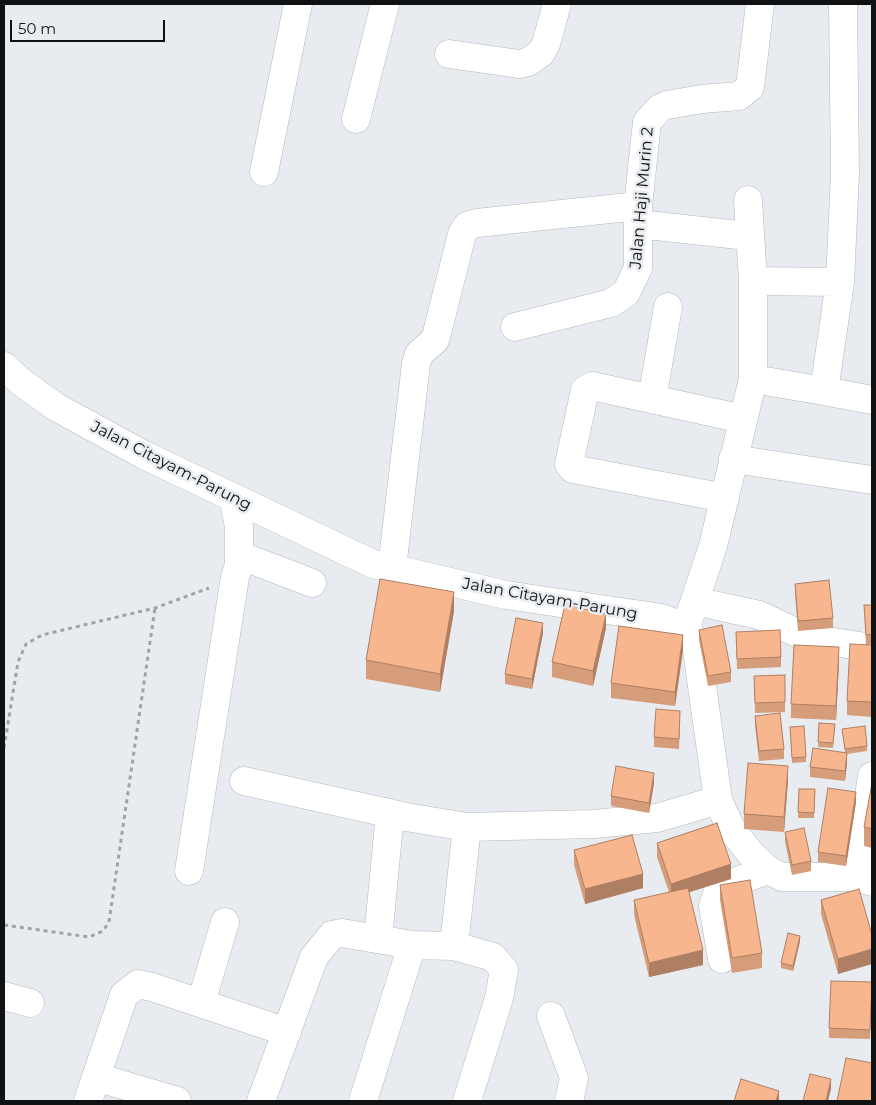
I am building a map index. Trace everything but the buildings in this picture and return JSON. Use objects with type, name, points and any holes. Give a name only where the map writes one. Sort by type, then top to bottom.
[{"type":"street","points":[[264,172],[298,4]]},
{"type":"street","points":[[356,119],[385,4]]},
{"type":"street","points":[[449,54],[519,64],[528,62],[542,53],[557,4]]},
{"type":"street","name":"Jalan Haji Murin 2","points":[[515,327],[611,303],[626,292],[638,268],[638,215],[643,149],[650,118],[667,105],[702,99],[739,96],[750,87],[760,4]]},
{"type":"street","points":[[824,391],[840,282],[846,174],[843,4]]},
{"type":"street","points":[[748,200],[748,236],[753,281],[753,379],[725,498],[696,601],[686,627],[696,643],[718,800],[731,829],[751,854],[768,870],[782,877],[864,880],[872,776]]},
{"type":"street","points":[[392,568],[416,364],[419,354],[434,340],[437,333],[462,234],[467,226],[477,222],[638,215],[748,236]]},
{"type":"street","points":[[753,281],[840,282]]},
{"type":"street","points":[[652,399],[668,307]]},
{"type":"street","name":"Jalan Citayam-Parung","points":[[4,366],[21,382],[56,406],[144,454],[373,564],[506,595],[662,618],[686,627]]},
{"type":"street","points":[[753,379],[872,400]]},
{"type":"street","points":[[725,498],[577,470],[569,464],[585,390],[588,387],[743,419]]},
{"type":"street","points":[[733,459],[872,480]]},
{"type":"street","points":[[189,871],[237,566],[239,527],[233,497]]},
{"type":"street","points":[[237,566],[312,583]]},
{"type":"street","points":[[696,601],[759,615],[808,638],[872,648]]},
{"type":"street","points":[[244,781],[390,813],[467,827],[550,826],[657,818],[718,800]]},
{"type":"street","points":[[378,939],[390,813]]},
{"type":"street","points":[[454,946],[467,827]]},
{"type":"street","points":[[722,959],[713,906],[718,894],[726,885],[768,870]]},
{"type":"street","points":[[201,1003],[224,922]]},
{"type":"street","points":[[261,1101],[314,956],[323,943],[332,935],[342,933],[412,944],[454,946],[493,957],[504,970],[499,998],[467,1101]]},
{"type":"street","points":[[363,1101],[412,944]]},
{"type":"street","points":[[177,1101],[92,1089],[124,995],[138,984],[287,1032]]},
{"type":"street","points":[[4,996],[30,1003]]},
{"type":"street","points":[[552,1016],[574,1078],[569,1101]]},
{"type":"path","points":[[4,748],[18,662],[26,644],[42,635],[155,608],[237,566]]},
{"type":"path","points":[[4,925],[89,937],[103,931],[109,922],[155,608]]}]
